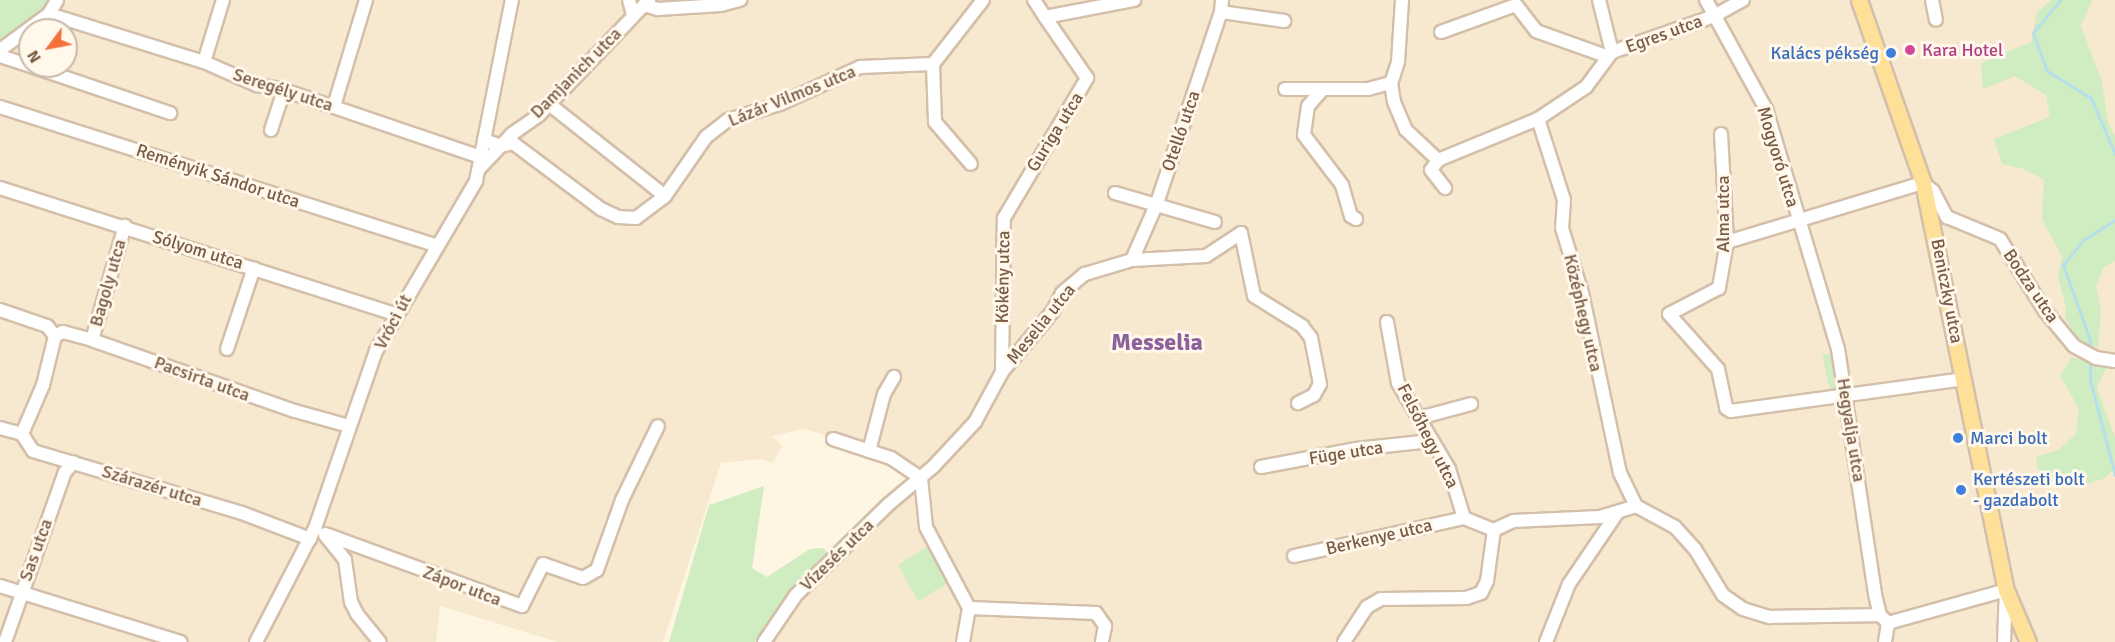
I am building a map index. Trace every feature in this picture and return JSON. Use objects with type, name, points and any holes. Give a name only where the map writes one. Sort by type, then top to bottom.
[{"type":"main road","name":"Beniczky utca","points":[[1859,0],[1923,183],[2006,590],[2028,642]]},
{"type":"street","points":[[0,50],[49,15],[57,0]]},
{"type":"street","points":[[204,62],[223,0]]},
{"type":"street","points":[[334,106],[366,0]]},
{"type":"street","name":"Vróci út","points":[[256,642],[316,534],[349,426],[376,351],[436,245],[476,181],[513,0]]},
{"type":"street","points":[[629,0],[633,15]]},
{"type":"street","points":[[647,3],[658,9],[711,6],[740,0]]},
{"type":"street","points":[[971,164],[935,122],[933,64],[983,0]]},
{"type":"street","points":[[1034,0],[1045,17],[1134,0]]},
{"type":"street","points":[[1402,0],[1398,62],[1391,83],[1406,130],[1438,160],[1431,170],[1445,188]]},
{"type":"street","points":[[1441,32],[1516,5],[1536,31],[1609,54],[1599,0]]},
{"type":"street","name":"Mogyoró utca","points":[[1706,0],[1766,108],[1797,219]]},
{"type":"street","name":"Egres utca","points":[[1438,160],[1538,119],[1586,87],[1609,54],[1714,16],[1743,0]]},
{"type":"street","points":[[1932,0],[1936,20]]},
{"type":"street","name":"Damjanich utca","points":[[480,163],[549,104],[647,3]]},
{"type":"street","points":[[1220,3],[1284,21]]},
{"type":"street","name":"Otelló utca","points":[[1132,260],[1156,203],[1220,3]]},
{"type":"street","name":"Seregély utca","points":[[49,15],[204,62],[257,85],[284,90],[334,106],[480,163]]},
{"type":"street","name":"Guriga utca","points":[[1004,218],[1086,81],[1045,17]]},
{"type":"street","points":[[0,56],[18,62]]},
{"type":"street","name":"Lázár Vilmos utca","points":[[501,146],[513,142],[601,210],[618,218],[642,215],[665,196],[706,137],[728,120],[780,104],[860,68],[933,64]]},
{"type":"street","points":[[66,78],[170,113]]},
{"type":"street","points":[[1286,89],[1368,89],[1391,83]]},
{"type":"street","points":[[272,130],[284,90]]},
{"type":"street","points":[[1322,90],[1308,106],[1304,135],[1342,185],[1351,216],[1356,219]]},
{"type":"street","points":[[549,104],[665,196]]},
{"type":"street","name":"Reményik Sándor utca","points":[[0,107],[436,245]]},
{"type":"street","name":"Középhegy utca","points":[[1538,119],[1564,200],[1562,228],[1582,293],[1620,473],[1636,506]]},
{"type":"street","name":"Alma utca","points":[[1721,135],[1727,242],[1716,292],[1669,314],[1718,369],[1726,408],[1731,411],[1847,395]]},
{"type":"street","points":[[484,140],[501,146]]},
{"type":"street","points":[[1727,242],[1797,219],[1923,183]]},
{"type":"street","name":"Bodza utca","points":[[1923,183],[1933,191],[1947,217],[2000,239],[2045,311],[2083,353],[2115,361]]},
{"type":"street","name":"Sólyom utca","points":[[0,188],[125,226],[184,250],[254,268],[396,314]]},
{"type":"street","points":[[1116,193],[1215,222]]},
{"type":"street","name":"Kökény utca","points":[[1002,372],[1004,218]]},
{"type":"street","name":"Hegyalja utca","points":[[1797,219],[1838,350],[1884,619],[1885,642]]},
{"type":"street","name":"Bagoly utca","points":[[92,340],[125,226]]},
{"type":"street","name":"Meselia utca","points":[[921,478],[975,422],[1002,372],[1053,311],[1062,293],[1085,274],[1132,260],[1206,256],[1241,233],[1254,296],[1302,326],[1311,338],[1320,384],[1314,394],[1298,403]]},
{"type":"street","points":[[227,349],[254,268]]},
{"type":"street","points":[[0,310],[47,326],[55,336],[43,385],[22,434]]},
{"type":"street","name":"Felsőhegy utca","points":[[1387,322],[1398,383],[1455,483],[1464,518]]},
{"type":"street","name":"Pacsirta utca","points":[[55,336],[63,332],[92,340],[295,411],[349,426]]},
{"type":"street","points":[[869,451],[884,394],[894,377]]},
{"type":"street","points":[[1847,395],[1964,379]]},
{"type":"street","points":[[1419,418],[1471,404]]},
{"type":"street","name":"Zápor utca","points":[[316,534],[522,606],[543,564],[582,578],[591,577],[597,570],[622,500],[658,426]]},
{"type":"street","name":"Szárazér utca","points":[[0,428],[22,434],[33,451],[316,534]]},
{"type":"street","points":[[833,439],[891,458],[921,478],[926,526],[969,608],[963,642]]},
{"type":"street","name":"Füge utca","points":[[1261,467],[1356,449],[1431,441]]},
{"type":"street","name":"Sas utca","points":[[5,642],[20,592],[65,472],[74,462]]},
{"type":"street","name":"Vízesés utca","points":[[764,642],[796,595],[921,478]]},
{"type":"street","points":[[1464,518],[1494,530],[1513,521],[1600,517],[1636,506],[1675,526],[1695,549],[1723,595],[1743,609],[1770,617],[1884,619],[2006,590],[2004,642]]},
{"type":"street","points":[[1546,642],[1569,584],[1617,513]]},
{"type":"street","name":"Berkenye utca","points":[[1294,556],[1464,518]]},
{"type":"street","points":[[1344,642],[1367,607],[1381,599],[1466,598],[1481,593],[1487,581],[1494,530]]},
{"type":"street","points":[[316,534],[345,560],[351,602],[357,614],[380,642]]},
{"type":"street","points":[[0,586],[181,642]]},
{"type":"street","points":[[969,608],[1096,613],[1105,626],[1102,642]]},
{"type":"shaded area","points":[[52,0],[2115,0],[2115,642],[762,642],[797,590],[919,472],[863,445],[803,429],[772,436],[783,446],[772,463],[761,459],[721,463],[663,642],[558,642],[440,606],[436,642],[0,642],[0,46],[18,30],[18,78],[78,78],[78,18],[32,18]]},
{"type":"green space","points":[[0,0],[52,0],[32,18],[18,18],[18,30],[0,46]]},
{"type":"green space","points":[[2051,0],[2092,0],[2081,26],[2102,82],[2108,122],[2115,136],[2115,261],[2104,267],[2096,286],[2101,311],[2098,346],[2091,347],[2076,337],[2065,318],[2066,307],[2058,277],[2062,257],[2042,219],[2044,180],[2024,169],[2002,164],[1994,139],[2050,117],[2046,95],[2015,76],[1983,89],[1981,63],[2031,42],[2037,12]]},
{"type":"green space","points":[[1836,352],[1845,393],[1831,396],[1822,355]]},
{"type":"green space","points":[[2072,357],[2106,368],[2097,388],[2115,437],[2115,469],[2103,479],[2076,487],[2067,481],[2055,483],[2038,469],[2036,457],[2058,450],[2076,434],[2079,409],[2060,375]]},
{"type":"green space","points":[[764,486],[752,568],[767,577],[810,549],[824,548],[828,555],[788,597],[755,642],[669,642],[709,505]]},
{"type":"green space","points":[[930,545],[948,583],[918,601],[898,565]]},
{"type":"waterway","points":[[2060,0],[2033,33],[2047,71],[2091,98],[2115,154]]},
{"type":"waterway","points":[[2090,350],[2090,340],[2063,265],[2083,240],[2115,220]]},
{"type":"waterway","points":[[2090,360],[2090,380],[2115,475]]},
{"type":"place","name":"Kara Hotel","points":[[1910,50]]},
{"type":"place","name":"Kalács pékség","points":[[1891,53]]},
{"type":"place","name":"Marci bolt","points":[[1958,438]]},
{"type":"place","name":"Kertészeti bolt - gazdabolt","points":[[1961,490]]},
{"type":"district","name":"Messelia","points":[[1157,343]]}]
